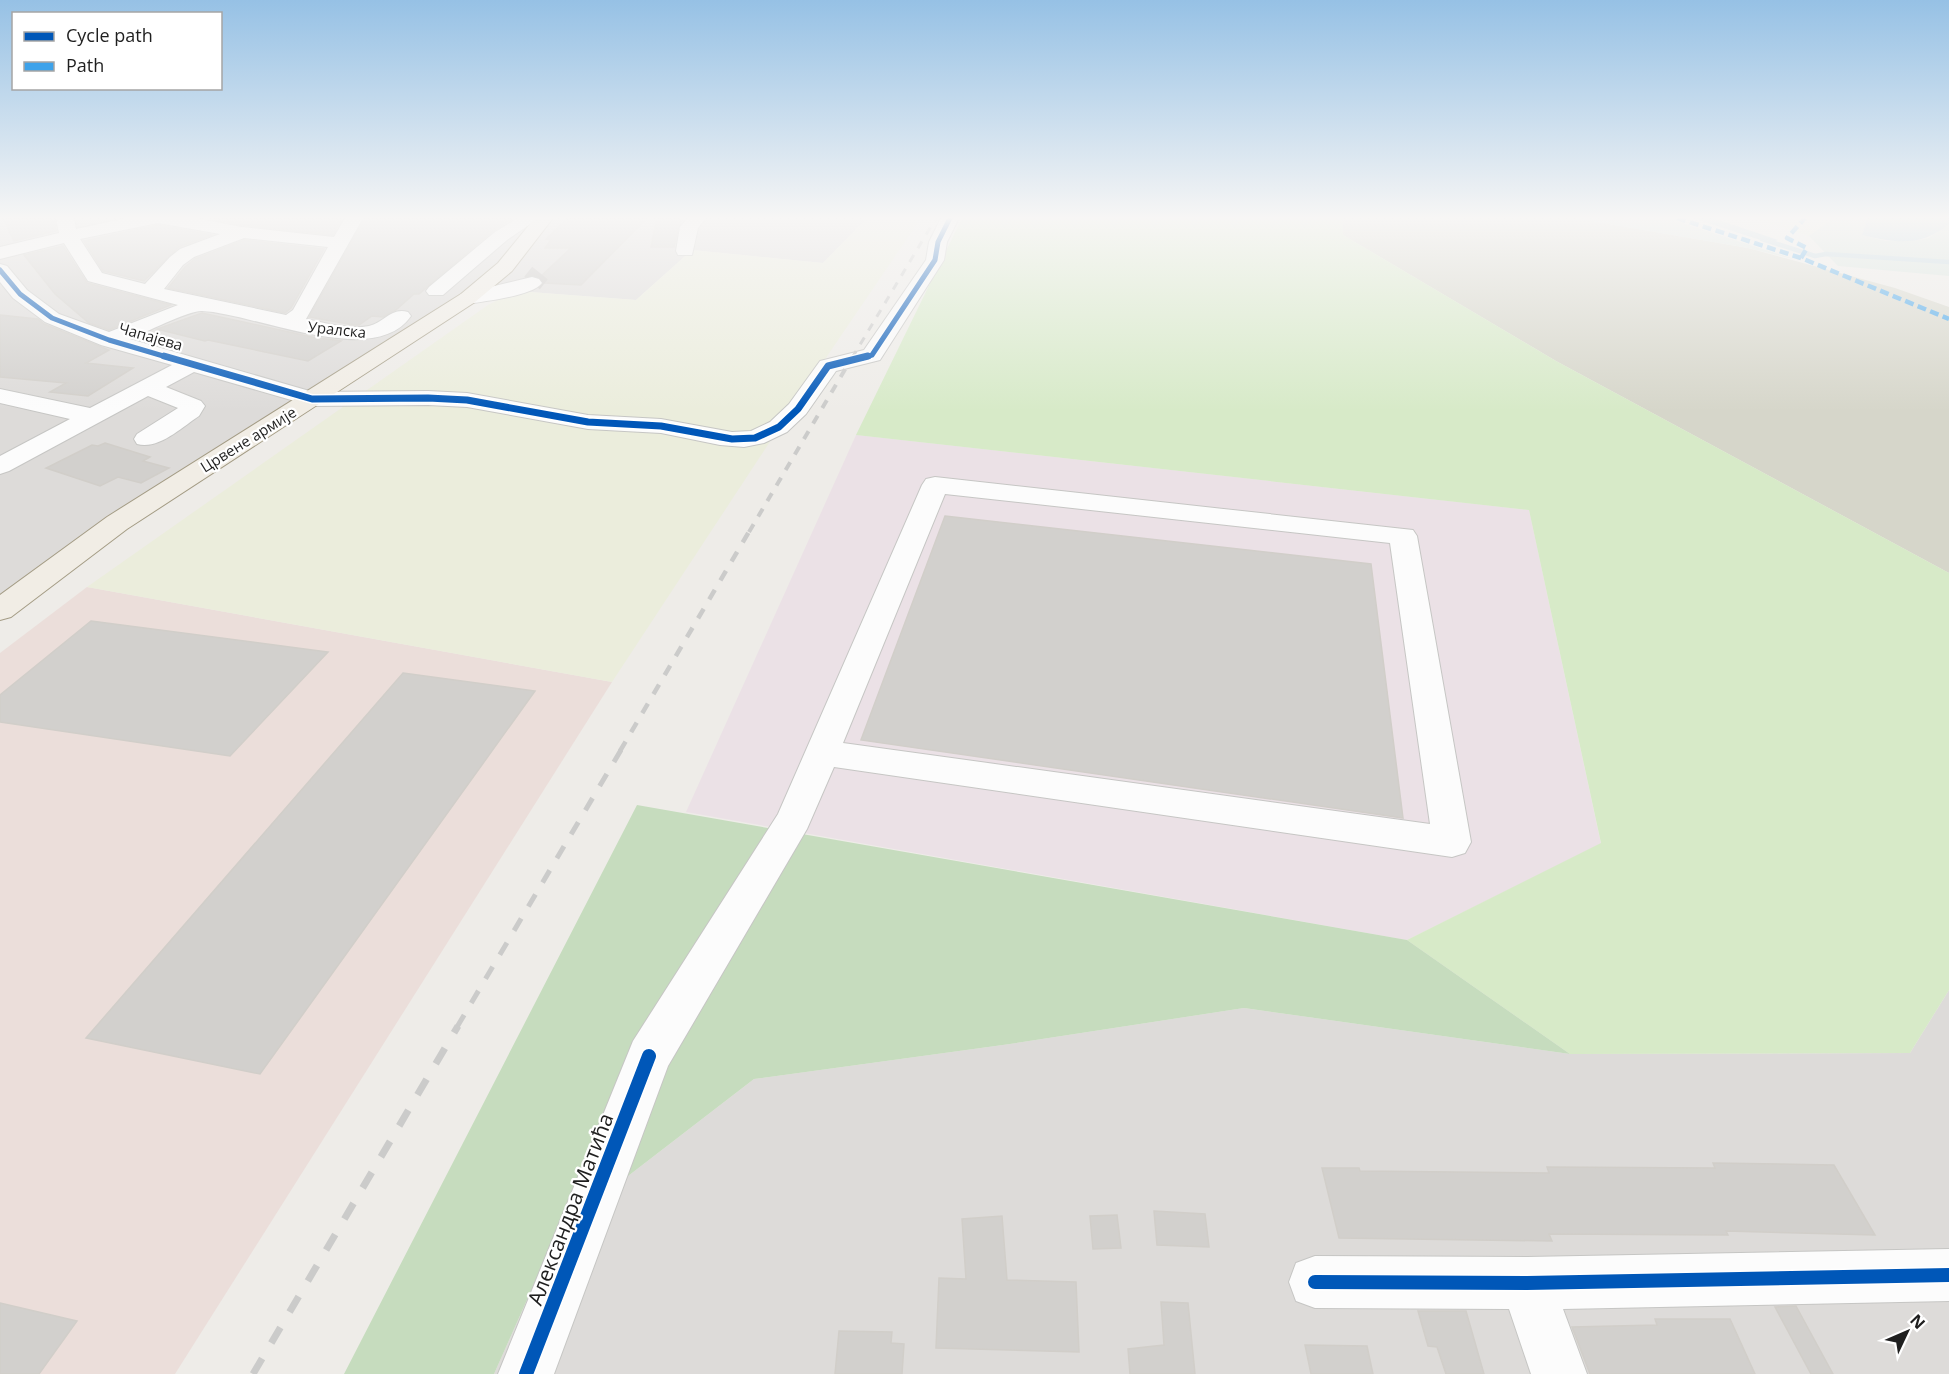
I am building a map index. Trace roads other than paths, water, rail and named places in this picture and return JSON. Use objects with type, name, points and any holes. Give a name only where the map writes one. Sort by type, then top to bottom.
[{"type":"main road","name":"Црвене армије","points":[[0,610],[117,523],[468,298],[486,282]]},
{"type":"street","name":"Чапајева","points":[[11,282],[35,307],[52,318],[109,340],[312,399],[424,397],[464,400],[589,423],[658,425],[732,439],[757,438],[787,420],[800,407],[828,366],[872,355],[920,282]]},
{"type":"street","name":"Уралска","points":[[115,282],[198,304],[367,334],[378,331],[401,316]]},
{"type":"street","points":[[149,291],[160,282]]},
{"type":"street","points":[[290,322],[301,313],[318,282]]},
{"type":"street","points":[[436,291],[446,282]]},
{"type":"street","points":[[468,298],[519,288],[529,282]]},
{"type":"street","points":[[109,340],[198,304]]},
{"type":"street","points":[[0,466],[191,364]]},
{"type":"street","points":[[146,387],[193,406],[191,411],[146,439]]},
{"type":"street","points":[[0,396],[91,416]]},
{"type":"street","name":"Александра Матића","points":[[526,1374],[649,1056],[794,819],[935,485],[1403,536],[1452,842],[822,753]]},
{"type":"street","points":[[1315,1282],[1527,1283],[1949,1275]]},
{"type":"street","points":[[1527,1283],[1559,1374]]},
{"type":"railway","points":[[852,358],[898,282]]},
{"type":"railway","points":[[749,532],[853,356]]},
{"type":"railway","points":[[620,751],[750,530]]},
{"type":"railway","points":[[457,1027],[621,750]]},
{"type":"railway","points":[[253,1374],[458,1026]]}]
